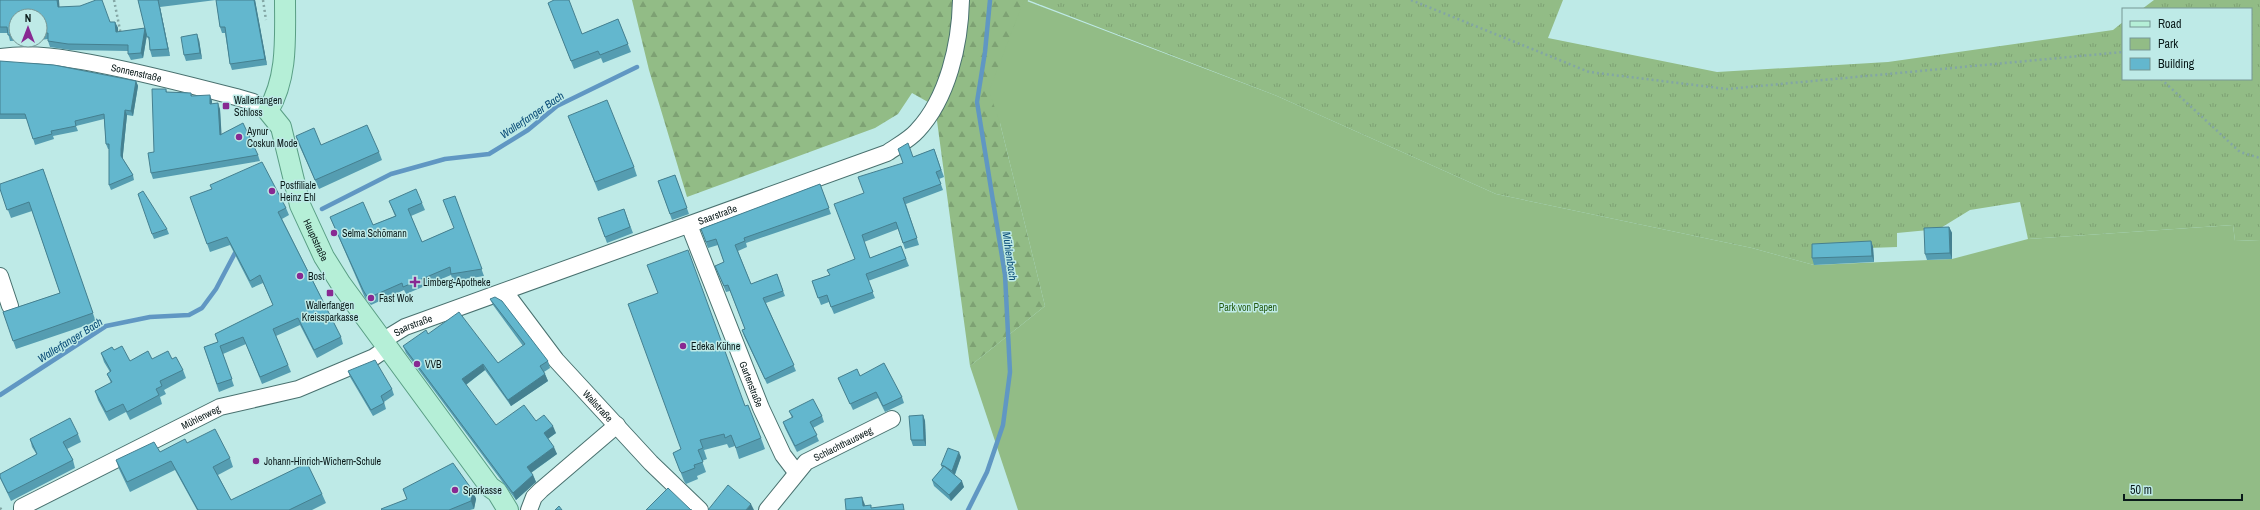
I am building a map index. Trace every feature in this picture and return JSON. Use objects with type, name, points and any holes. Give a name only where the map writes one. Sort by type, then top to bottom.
[{"type":"main road","points":[[268,111],[275,99],[284,66],[285,0]]},
{"type":"main road","name":"Hauptstraße","points":[[268,111],[281,127],[303,213],[316,242],[341,284],[490,487],[497,492],[508,510]]},
{"type":"main road","name":"Hauptstraße","points":[[490,487],[495,510]]},
{"type":"street","name":"Saarstraße","points":[[385,345],[405,327],[887,153],[917,132],[928,116],[950,71],[960,30],[961,0]]},
{"type":"street","name":"Sonnenstraße","points":[[0,57],[48,56],[115,68],[236,96],[253,102],[268,111]]},
{"type":"street","name":"Gartenstraße","points":[[690,225],[761,408],[783,455],[796,472]]},
{"type":"street","points":[[0,276],[10,306]]},
{"type":"street","name":"Wallstraße","points":[[505,292],[556,360],[666,478],[700,510]]},
{"type":"street","name":"Mühlenweg","points":[[22,508],[220,407],[298,389],[374,357],[385,345]]},
{"type":"street","name":"Schlachthausweg","points":[[767,510],[796,472],[815,455],[892,419]]},
{"type":"street","points":[[529,510],[534,497],[541,490],[617,425]]},
{"type":"path","points":[[114,0],[121,38]]},
{"type":"path","points":[[1412,0],[1589,72],[1727,89],[2122,52]]},
{"type":"path","points":[[2162,80],[2240,152],[2260,158]]},
{"type":"green space","points":[[632,0],[1028,0],[1000,123],[1045,306],[970,366],[935,106],[912,93],[898,114],[875,128],[687,197],[649,70]]},
{"type":"green space","name":"Park von Papen","points":[[1024,0],[1277,96],[1496,194],[1752,248],[1814,265],[1952,259],[2028,239],[2233,225],[2235,241],[2260,240],[2260,510],[1018,510],[970,366],[1045,306],[1000,123],[989,91]]},
{"type":"green space","points":[[1028,0],[1563,0],[1548,38],[1717,72],[1888,62],[2113,30],[2122,23],[2122,80],[2252,80],[2252,8],[2143,8],[2154,0],[2260,0],[2260,240],[2235,241],[2233,225],[2028,239],[2020,202],[1970,210],[1939,229],[1897,233],[1897,247],[1814,250],[1814,265],[1752,248],[1496,194],[1277,96]]},
{"type":"building","points":[[0,0],[57,0],[58,7],[80,6],[96,0],[102,0],[110,22],[115,22],[116,32],[145,28],[141,53],[128,54],[128,45],[68,44],[48,41],[48,8],[8,8],[8,35],[7,27],[0,27]]},
{"type":"building","points":[[138,0],[158,0],[168,49],[150,50],[149,37],[147,37]]},
{"type":"building","points":[[216,0],[254,0],[265,59],[230,64],[225,27],[220,27]]},
{"type":"building","points":[[554,0],[569,0],[582,34],[618,19],[628,44],[600,55],[598,51],[571,61],[548,3]]},
{"type":"building","points":[[197,34],[200,53],[184,55],[181,37]]},
{"type":"building","points":[[0,61],[54,65],[136,81],[131,111],[125,110],[121,149],[121,156],[133,175],[109,185],[109,144],[106,144],[104,114],[75,121],[76,126],[51,131],[52,134],[33,139],[25,114],[0,114]]},
{"type":"building","points":[[152,89],[166,89],[166,92],[191,93],[191,96],[210,95],[210,104],[218,103],[220,135],[243,123],[258,155],[151,173],[148,153],[154,152]]},
{"type":"building","points":[[607,100],[634,167],[595,182],[568,116]]},
{"type":"building","points":[[367,125],[379,152],[315,180],[296,136],[314,128],[321,145]]},
{"type":"building","points":[[908,143],[913,157],[934,149],[941,170],[936,172],[941,184],[903,198],[917,238],[903,243],[896,222],[862,235],[870,258],[901,246],[906,259],[866,274],[873,292],[831,307],[827,295],[818,298],[812,281],[830,275],[827,270],[855,259],[834,204],[864,193],[858,177],[903,163],[898,149]]},
{"type":"building","points":[[262,162],[286,208],[278,212],[341,337],[314,350],[298,318],[273,329],[288,365],[260,377],[243,337],[220,346],[232,379],[217,384],[204,347],[218,342],[215,334],[273,305],[260,275],[250,281],[227,237],[207,244],[190,197],[212,189],[210,185]]},
{"type":"building","points":[[43,169],[93,313],[13,341],[3,312],[60,293],[29,202],[7,210],[0,189],[0,184]]},
{"type":"building","points":[[675,175],[687,208],[670,214],[658,181]]},
{"type":"building","points":[[820,184],[829,208],[744,238],[745,241],[735,245],[751,284],[777,274],[783,291],[763,298],[794,365],[765,379],[742,330],[745,329],[728,285],[724,286],[715,266],[724,262],[716,239],[706,242],[701,229]]},
{"type":"building","points":[[416,189],[422,203],[408,209],[422,242],[454,228],[443,200],[455,196],[482,269],[451,274],[450,267],[403,287],[402,283],[368,298],[330,217],[363,202],[373,225],[396,216],[389,201]]},
{"type":"building","points":[[143,191],[167,229],[152,234],[138,194]]},
{"type":"building","points":[[624,209],[630,227],[605,237],[598,218]]},
{"type":"building","points":[[1949,227],[1950,253],[1925,254],[1924,228]]},
{"type":"building","points":[[1871,241],[1872,256],[1812,258],[1812,244]]},
{"type":"building","name":"Edeka Kühne","points":[[688,250],[745,406],[748,405],[761,438],[736,448],[731,435],[725,438],[724,434],[700,440],[703,448],[698,450],[703,462],[694,465],[695,468],[682,473],[673,453],[681,449],[628,304],[658,293],[647,265]]},
{"type":"building","points":[[495,297],[502,301],[548,361],[540,366],[545,374],[508,400],[483,364],[462,379],[496,425],[524,405],[536,421],[544,415],[553,426],[544,433],[554,447],[527,467],[533,475],[513,493],[403,346],[426,330],[428,334],[459,312],[498,363],[525,344],[490,299]]},
{"type":"building","points":[[122,346],[130,361],[148,351],[152,359],[168,351],[172,359],[176,357],[183,370],[160,381],[162,386],[156,389],[159,395],[127,412],[123,404],[106,412],[95,391],[112,382],[107,374],[111,371],[101,353],[112,347],[114,350]]},
{"type":"building","points":[[375,360],[392,389],[381,396],[384,403],[371,410],[348,371]]},
{"type":"building","points":[[884,363],[902,397],[883,406],[876,392],[850,404],[838,378],[857,369],[860,376]]},
{"type":"building","points":[[813,399],[822,416],[810,422],[817,435],[795,446],[783,422],[793,417],[789,411]]},
{"type":"building","points":[[923,415],[924,440],[911,440],[909,416]]},
{"type":"building","points":[[70,418],[78,434],[63,442],[73,460],[8,493],[0,474],[37,454],[30,439]]},
{"type":"building","points":[[215,429],[230,458],[213,467],[231,500],[307,463],[322,494],[289,510],[198,510],[171,461],[127,482],[116,460],[154,442],[160,452],[185,439],[187,443]]},
{"type":"building","points":[[948,448],[959,452],[952,471],[941,465]]},
{"type":"building","points":[[453,463],[473,491],[471,501],[449,510],[381,509],[407,499],[403,489]]},
{"type":"building","points":[[944,466],[962,481],[949,495],[932,480]]},
{"type":"building","points":[[728,485],[751,504],[746,510],[708,510]]},
{"type":"building","points":[[668,488],[691,510],[646,510]]},
{"type":"building","points":[[862,497],[863,506],[871,505],[871,508],[903,504],[904,510],[846,510],[845,499]]},
{"type":"building","points":[[559,506],[562,510],[555,510]]},
{"type":"waterway","name":"Mühlenbach","points":[[968,510],[987,472],[1003,425],[1010,372],[1005,275],[977,102],[985,52],[990,0]]},
{"type":"waterway","name":"Wallerfanger Bach","points":[[322,209],[391,174],[445,159],[489,154],[528,130],[557,106],[637,67]]},
{"type":"waterway","name":"Wallerfanger Bach","points":[[0,395],[106,326],[150,317],[189,315],[202,308],[216,289],[235,253],[239,251]]},
{"type":"place","name":"Wallerfangen Schloss","points":[[226,106]]},
{"type":"place","name":"Aynur Coskun Mode","points":[[239,137]]},
{"type":"place","name":"Postfiliale Heinz Ehl","points":[[272,191]]},
{"type":"place","name":"Selma Schömann","points":[[334,233]]},
{"type":"place","name":"Bost","points":[[300,276]]},
{"type":"place","name":"Limberg-Apotheke","points":[[415,282]]},
{"type":"place","name":"Wallerfangen Kreissparkasse","points":[[330,293]]},
{"type":"place","name":"Fast Wok","points":[[371,298]]},
{"type":"place","name":"Edeka Kühne","points":[[683,346]]},
{"type":"place","name":"VVB","points":[[417,364]]},
{"type":"place","name":"Johann-Hinrich-Wichern-Schule","points":[[256,461]]},
{"type":"place","name":"Sparkasse","points":[[455,490]]}]
